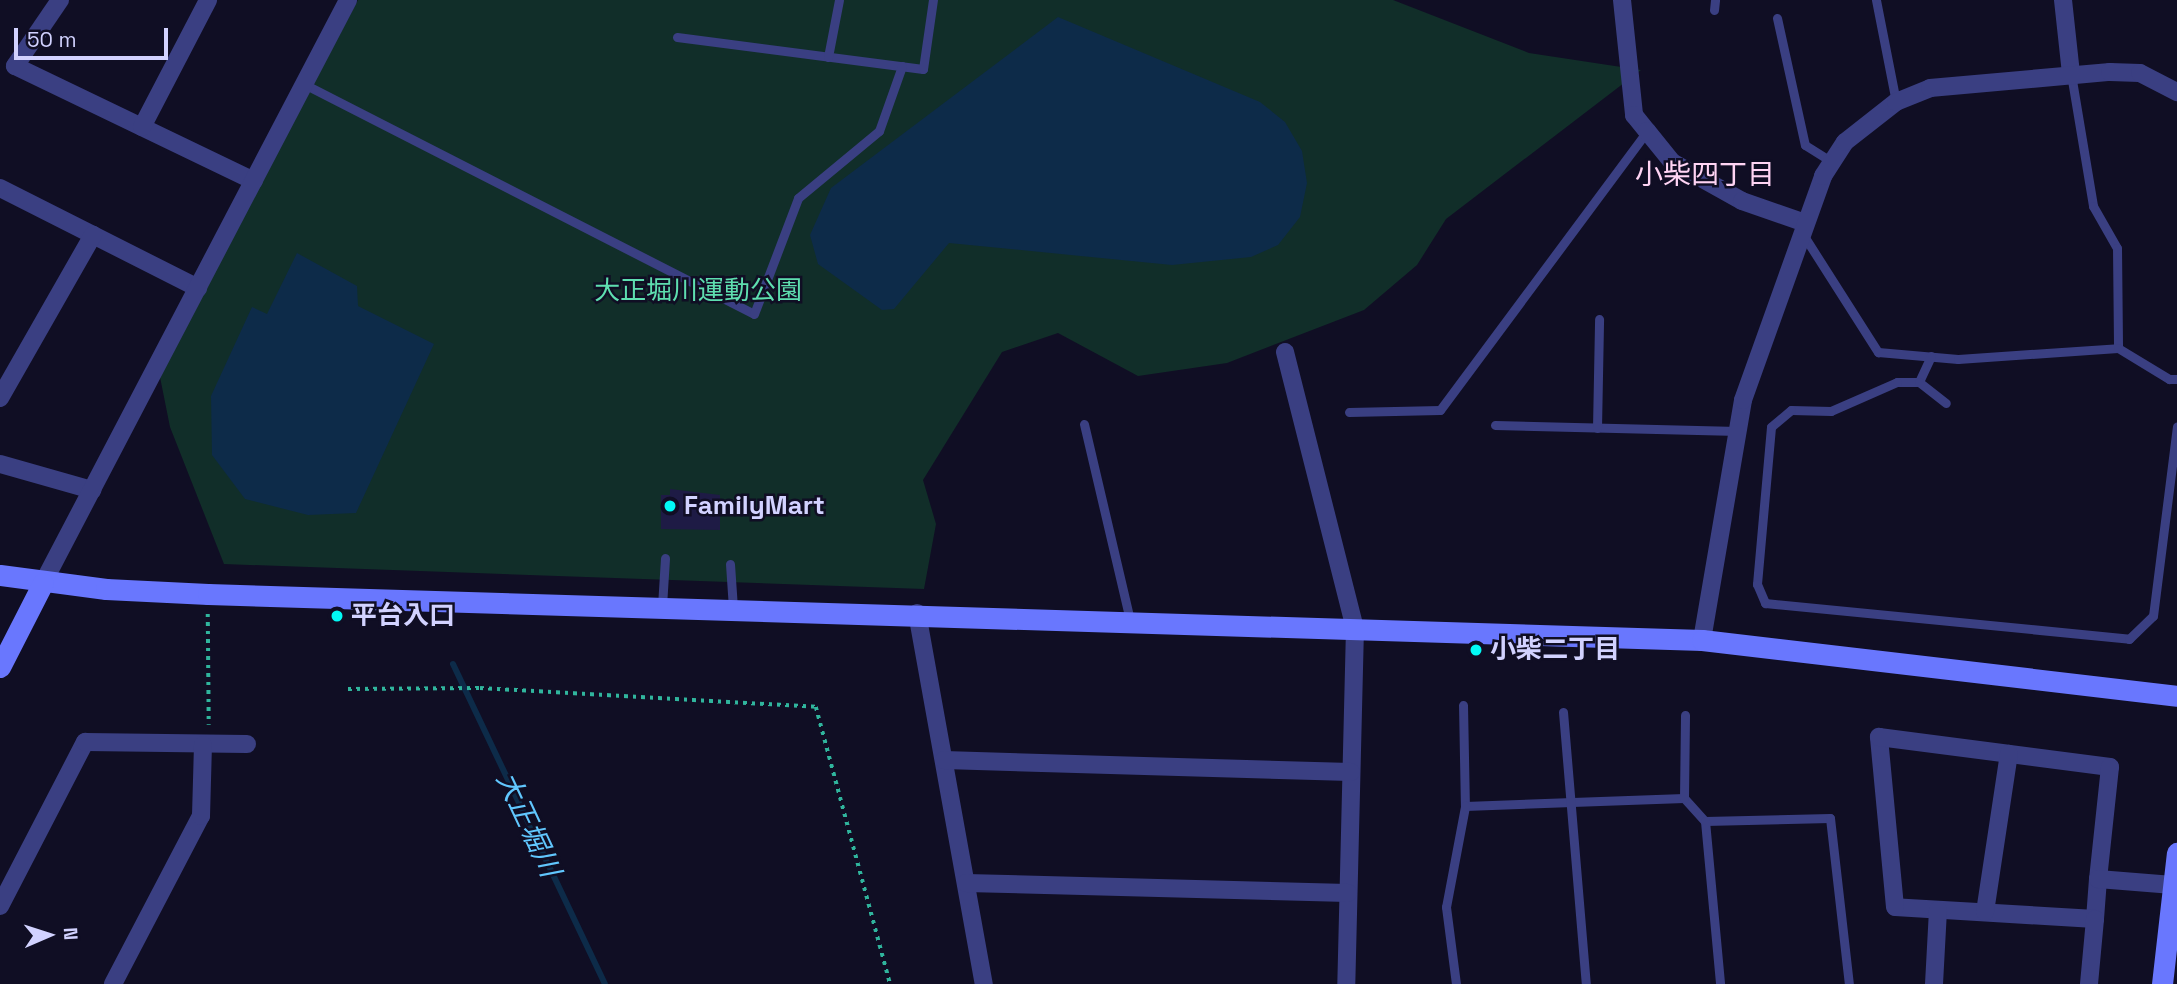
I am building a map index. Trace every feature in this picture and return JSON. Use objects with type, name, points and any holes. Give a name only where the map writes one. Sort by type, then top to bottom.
[{"type":"street","points":[[60,0],[15,66],[254,181]]},
{"type":"street","points":[[142,127],[208,0]]},
{"type":"street","points":[[0,667],[348,0]]},
{"type":"street","points":[[1622,0],[1634,115],[1672,162],[1742,201],[1803,228]]},
{"type":"street","points":[[2063,0],[2071,74]]},
{"type":"street","points":[[1702,640],[1738,431],[1761,339],[1803,228],[1832,162],[1870,119],[1896,102],[1930,88],[2071,74],[2140,73],[2177,92]]},
{"type":"street","points":[[0,188],[198,288]]},
{"type":"street","points":[[0,398],[93,235]]},
{"type":"street","points":[[1284,352],[1355,628],[1346,984]]},
{"type":"street","points":[[0,464],[92,490]]},
{"type":"street","points":[[0,575],[43,583],[208,594],[1130,620],[1702,640],[2177,696]]},
{"type":"street","points":[[917,614],[985,984]]},
{"type":"street","points":[[2090,984],[2110,767],[1879,737],[1895,907],[2095,919]]},
{"type":"street","points":[[0,906],[85,742],[247,744]]},
{"type":"street","points":[[113,984],[201,816],[206,745]]},
{"type":"street","points":[[1985,912],[2008,754]]},
{"type":"street","points":[[944,760],[1351,772]]},
{"type":"street","points":[[2162,984],[2177,853]]},
{"type":"street","points":[[2098,879],[2173,885]]},
{"type":"street","points":[[966,883],[1348,892]]},
{"type":"street","points":[[1934,984],[1938,909]]},
{"type":"lane","points":[[828,57],[839,0]]},
{"type":"lane","points":[[677,37],[923,69],[933,0]]},
{"type":"lane","points":[[1876,0],[1896,102]]},
{"type":"lane","points":[[1777,18],[1805,145],[1832,162]]},
{"type":"lane","points":[[304,84],[754,314],[797,198],[879,131],[902,66]]},
{"type":"lane","points":[[2071,74],[2093,206],[2117,248],[2118,348]]},
{"type":"lane","points":[[1349,412],[1440,410],[1647,131]]},
{"type":"lane","points":[[1803,228],[1878,352],[1931,356],[2118,348],[2168,379],[2177,379]]},
{"type":"lane","points":[[1597,428],[1599,320]]},
{"type":"lane","points":[[1919,383],[1931,356]]},
{"type":"lane","points":[[1946,403],[1919,383],[1897,383],[1830,411],[1791,410],[1771,427],[1757,584],[1765,603],[2129,639],[2153,616],[2177,427]]},
{"type":"lane","points":[[1084,424],[1130,620]]},
{"type":"lane","points":[[1495,425],[1738,431]]},
{"type":"lane","points":[[662,606],[665,558]]},
{"type":"lane","points":[[730,564],[733,608]]},
{"type":"lane","points":[[1456,984],[1446,907],[1465,806],[1463,705]]},
{"type":"lane","points":[[1563,712],[1567,802],[1586,984]]},
{"type":"lane","points":[[1685,715],[1684,798],[1705,821],[1720,984]]},
{"type":"lane","points":[[1465,806],[1684,798]]},
{"type":"lane","points":[[1705,821],[1830,818],[1849,984]]},
{"type":"path","points":[[206,745],[208,594]]},
{"type":"path","points":[[348,689],[480,688],[816,707],[890,984]]},
{"type":"green space","name":"大正堀川運動公園","points":[[358,0],[1393,0],[1529,53],[1641,70],[1446,219],[1417,265],[1364,310],[1227,363],[1138,376],[1058,333],[1002,352],[923,480],[936,524],[924,589],[224,564],[170,427],[159,372]]},
{"type":"water","points":[[1058,17],[1260,102],[1285,122],[1302,151],[1307,183],[1300,217],[1278,245],[1251,257],[1172,265],[949,243],[894,309],[882,310],[818,264],[810,235],[831,188]]},
{"type":"water","points":[[297,253],[357,286],[358,306],[434,344],[356,513],[308,515],[245,499],[212,455],[211,396],[252,307],[267,314]]},
{"type":"building","points":[[670,489],[720,495],[720,530],[661,529],[661,495],[670,495]]},
{"type":"waterway","name":"大正堀川","points":[[453,664],[605,984]]},
{"type":"place","name":"FamilyMart","points":[[670,506]]},
{"type":"place","name":"平台入口","points":[[337,616]]},
{"type":"place","name":"小柴二丁目","points":[[1476,650]]},
{"type":"district","name":"小柴四丁目","points":[[1705,174]]}]
